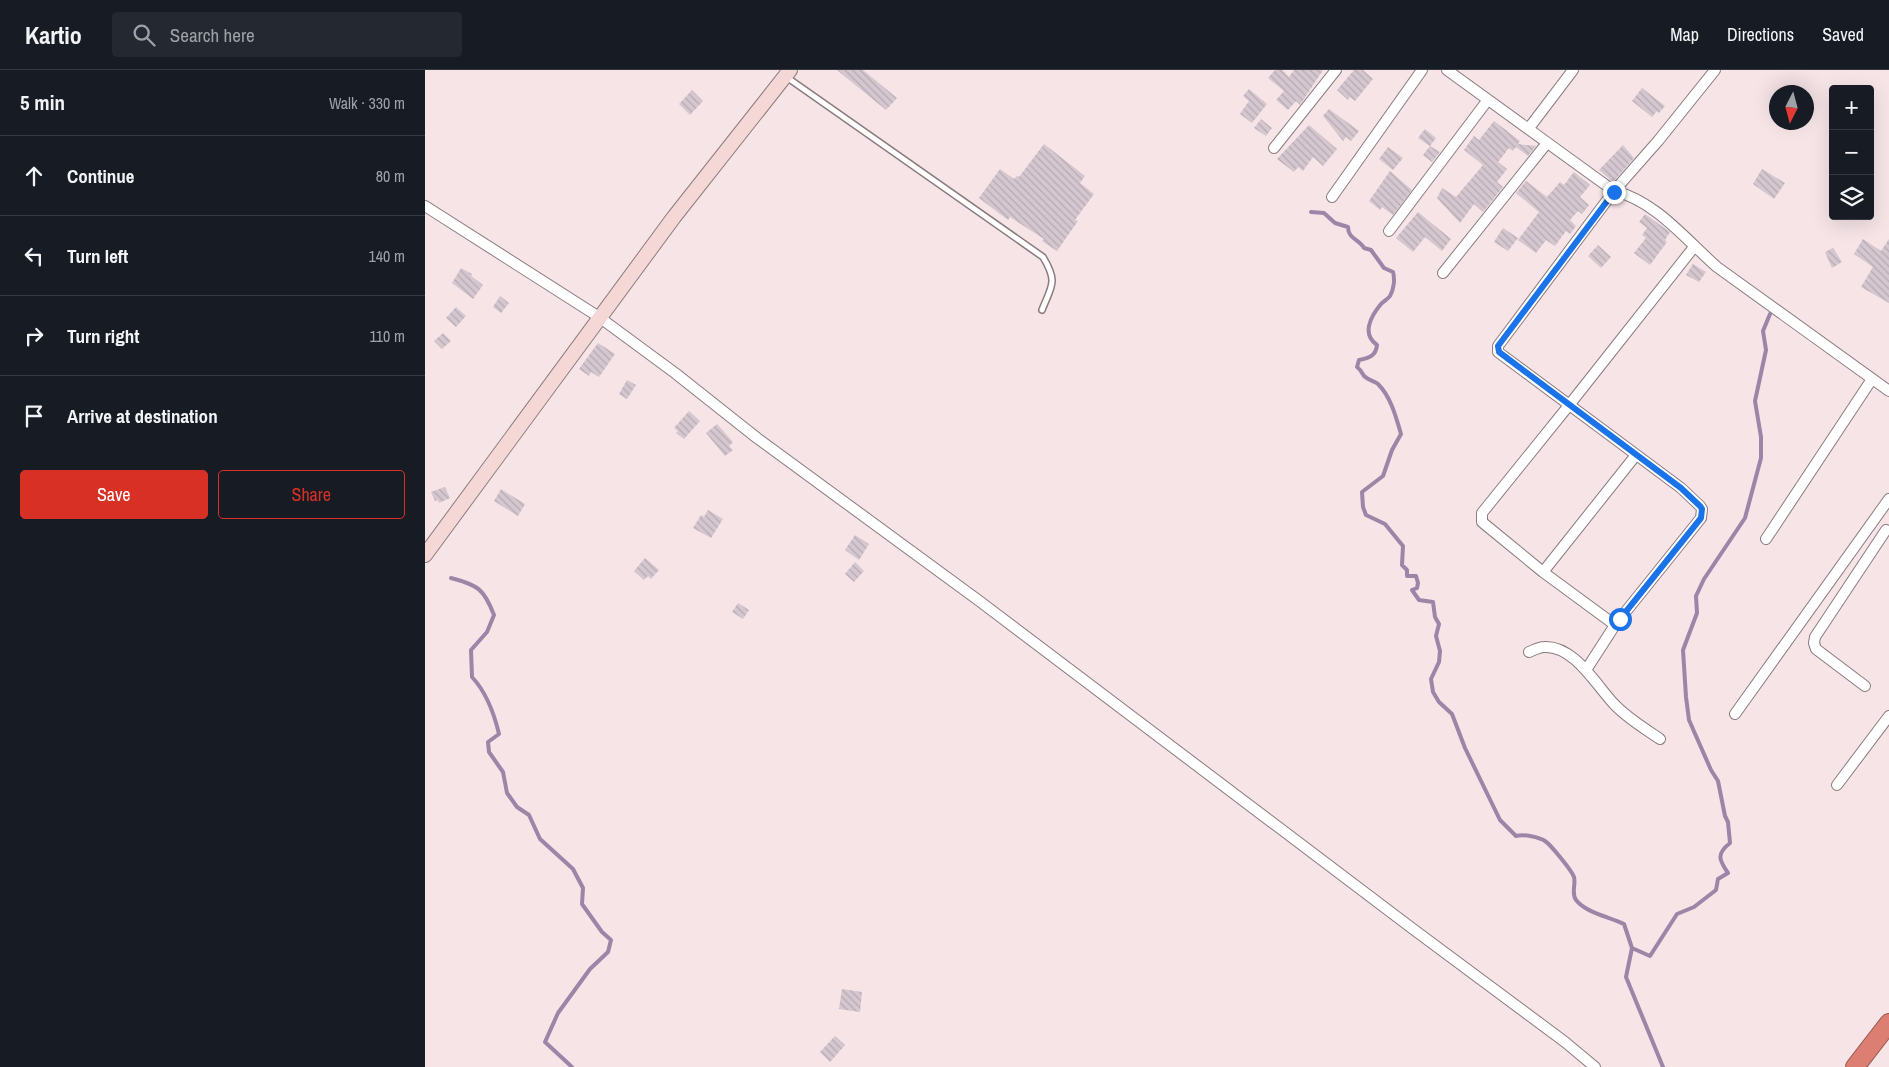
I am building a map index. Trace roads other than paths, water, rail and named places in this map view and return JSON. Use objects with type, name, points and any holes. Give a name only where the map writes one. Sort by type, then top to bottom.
[{"type":"highway","points":[[1855,1067],[1889,1023]]},
{"type":"street","points":[[1274,148],[1336,70]]},
{"type":"street","points":[[1332,197],[1422,70]]},
{"type":"street","points":[[1447,70],[1487,101],[1529,128],[1614,192],[1627,194],[1639,200],[1681,232],[1694,247],[1717,267],[1889,391]]},
{"type":"street","points":[[1529,128],[1573,70]]},
{"type":"street","points":[[1586,670],[1615,625],[1701,518],[1702,513],[1700,506],[1681,488],[1499,352],[1498,346],[1614,192],[1715,70]]},
{"type":"street","points":[[425,555],[599,316],[787,73]]},
{"type":"street","points":[[1389,230],[1487,101]]},
{"type":"street","points":[[1443,273],[1547,143]]},
{"type":"street","points":[[425,206],[599,316],[757,438],[978,600],[1413,930],[1565,1042],[1595,1067]]},
{"type":"street","points":[[1615,625],[1543,572],[1482,522],[1481,513],[1694,247]]},
{"type":"street","points":[[1765,539],[1872,379]]},
{"type":"street","points":[[1543,572],[1636,455]]},
{"type":"street","points":[[1735,714],[1889,499]]},
{"type":"street","points":[[1865,686],[1816,649],[1814,643],[1815,637],[1887,531],[1873,521]]},
{"type":"street","points":[[1529,652],[1543,647],[1555,648],[1564,652],[1586,670],[1614,704],[1626,715],[1660,739]]},
{"type":"street","points":[[1837,784],[1889,716]]},
{"type":"lane","points":[[787,73],[1043,257],[1052,272],[1053,283],[1042,310]]},
{"type":"waterway","points":[[1311,212],[1324,213],[1335,223],[1348,227],[1352,237],[1364,248],[1371,250],[1384,268],[1393,272],[1394,284],[1391,293],[1377,309],[1369,325],[1369,336],[1377,345],[1375,352],[1371,356],[1359,360],[1357,367],[1364,376],[1383,389],[1401,434],[1392,450],[1383,476],[1362,492],[1363,507],[1366,515],[1385,524],[1403,546],[1402,565],[1407,570],[1407,576],[1416,576],[1417,588],[1412,590],[1419,600],[1433,602],[1435,617],[1439,624],[1436,636],[1440,651],[1439,662],[1431,679],[1433,692],[1439,702],[1452,714],[1465,748],[1500,820],[1516,836],[1539,838],[1552,847],[1574,877],[1574,895],[1580,904],[1624,924],[1632,948],[1626,977],[1663,1067]]},
{"type":"waterway","points":[[1632,948],[1650,956],[1677,914],[1694,907],[1716,890],[1718,879],[1728,873],[1720,857],[1730,843],[1728,822],[1718,781],[1711,770],[1689,720],[1683,650],[1697,613],[1696,596],[1704,579],[1745,518],[1761,458],[1761,437],[1755,401],[1766,350],[1763,331],[1770,314]]},
{"type":"waterway","points":[[451,578],[468,583],[479,589],[487,599],[494,615],[487,632],[471,650],[472,677],[486,697],[495,718],[499,734],[488,742],[489,752],[503,772],[507,793],[517,807],[529,815],[540,839],[573,869],[583,888],[582,904],[602,932],[611,940],[608,952],[590,969],[558,1013],[545,1042],[572,1067]]}]
